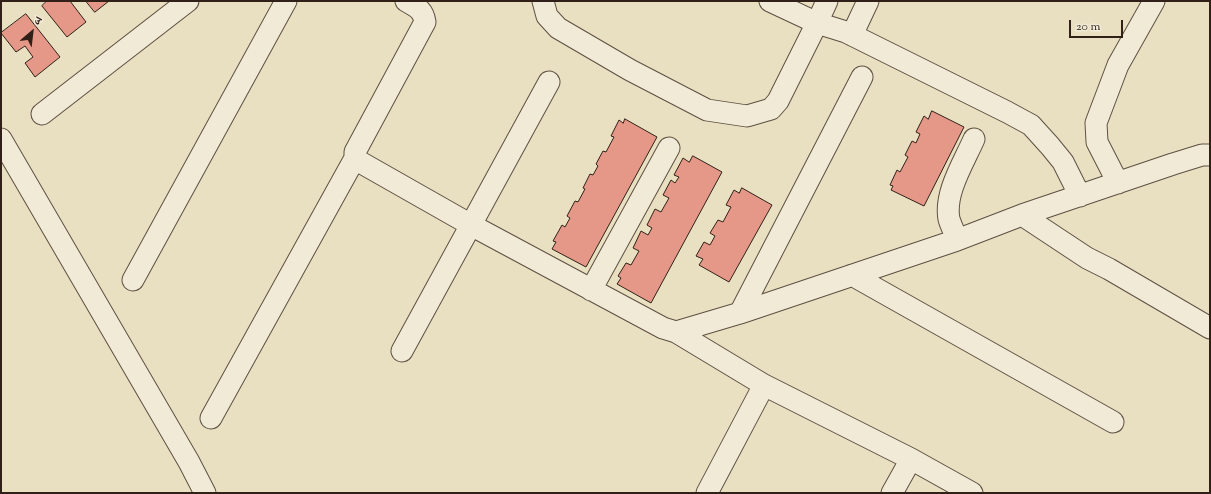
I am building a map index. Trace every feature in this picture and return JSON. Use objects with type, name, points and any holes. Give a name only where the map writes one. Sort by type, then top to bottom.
[{"type":"street","points":[[42,114],[188,1]]},
{"type":"street","points":[[133,280],[286,1]]},
{"type":"street","points":[[406,1],[420,9],[424,14],[425,22]]},
{"type":"street","points":[[211,418],[355,158],[355,152],[437,1]]},
{"type":"street","points":[[543,1],[547,16],[558,28],[630,70],[707,110],[747,116],[771,109],[778,101],[827,1]]},
{"type":"street","points":[[770,1],[817,23],[852,35],[1007,112],[1030,125],[1063,162],[1080,196]]},
{"type":"street","points":[[852,35],[868,1]]},
{"type":"street","points":[[1118,183],[1097,142],[1096,123],[1118,65],[1154,1]]},
{"type":"street","points":[[740,313],[862,77]]},
{"type":"street","points":[[402,351],[549,82]]},
{"type":"street","points":[[1,139],[185,455],[205,493]]},
{"type":"street","points":[[957,240],[949,219],[949,204],[952,187],[974,139]]},
{"type":"street","points":[[591,290],[669,148]]},
{"type":"street","points":[[676,332],[740,313],[957,240],[1022,215],[1173,164],[1202,155],[1210,155]]},
{"type":"street","points":[[355,158],[471,225],[663,328],[676,332],[764,385],[911,459],[972,493]]},
{"type":"street","points":[[1022,215],[1087,258],[1109,269],[1210,328]]},
{"type":"street","points":[[852,275],[1113,422]]},
{"type":"street","points":[[707,493],[764,385]]},
{"type":"street","points":[[892,493],[911,459]]},
{"type":"building","points":[[47,1],[70,1],[86,22],[67,37],[42,6]]},
{"type":"building","points":[[86,1],[109,1],[95,12]]},
{"type":"building","points":[[26,14],[60,57],[35,77],[25,63],[33,57],[25,46],[16,52],[1,33]]},
{"type":"building","points":[[932,111],[964,127],[924,206],[891,190],[893,186],[890,185],[897,170],[900,172],[908,157],[905,155],[912,141],[916,143],[920,134],[916,132],[924,116],[928,119]]},
{"type":"building","points":[[625,119],[657,137],[586,267],[552,249],[556,242],[553,241],[562,225],[565,227],[570,218],[567,216],[575,201],[578,202],[585,189],[583,188],[590,174],[593,175],[598,166],[596,164],[603,151],[606,152],[614,137],[611,136],[619,120],[623,123]]},
{"type":"building","points":[[693,156],[722,172],[651,303],[617,284],[621,278],[618,276],[626,263],[631,265],[639,251],[633,248],[641,231],[648,235],[652,228],[647,225],[655,209],[661,212],[669,198],[663,195],[671,180],[675,183],[679,177],[674,175],[683,158],[689,162]]},
{"type":"building","points":[[742,188],[772,205],[729,282],[699,265],[703,259],[696,256],[704,242],[710,245],[715,236],[710,233],[718,220],[723,222],[731,207],[726,205],[734,190],[739,193]]}]
